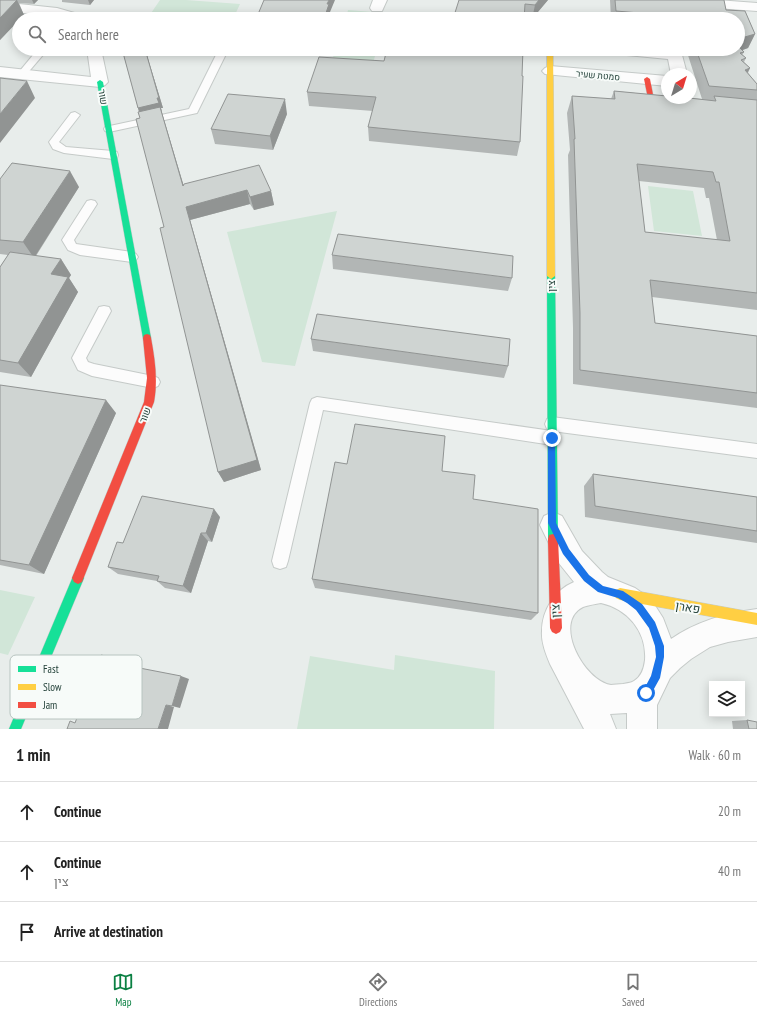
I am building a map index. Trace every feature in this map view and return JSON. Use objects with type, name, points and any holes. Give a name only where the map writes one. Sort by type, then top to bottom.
[{"type":"street","points":[[661,0],[733,3],[757,7]]},
{"type":"street","points":[[0,6],[36,12]]},
{"type":"street","name":"שור","points":[[46,655],[145,415],[152,394],[153,382],[152,364],[95,56]]},
{"type":"street","name":"צין","points":[[550,56],[552,523],[556,628]]},
{"type":"street","points":[[675,56],[678,68]]},
{"type":"street","name":"סמטת שעיר","points":[[550,71],[661,80]]},
{"type":"street","name":"שור","points":[[0,72],[100,82]]},
{"type":"street","points":[[647,79],[651,102],[661,103]]},
{"type":"street","name":"צין","points":[[552,523],[566,552],[586,578],[610,592]]},
{"type":"street","points":[[601,729],[561,659],[558,649],[556,628],[562,609],[567,601],[582,591],[610,592],[639,607],[652,625],[659,646],[654,677],[642,705],[642,729]]},
{"type":"street","name":"פארן","points":[[610,592],[757,619]]},
{"type":"street","points":[[570,674],[583,687],[594,694],[615,700],[634,697],[682,646],[695,638],[724,628],[757,623]]},
{"type":"street","name":"שור","points":[[15,729],[19,719]]},
{"type":"lane","points":[[22,74],[37,56]]},
{"type":"lane","points":[[109,129],[193,111],[220,56]]},
{"type":"lane","points":[[75,114],[54,142],[57,147],[64,150],[113,155]]},
{"type":"lane","points":[[91,204],[68,240],[72,247],[80,250],[132,257]]},
{"type":"lane","points":[[104,311],[79,358],[83,366],[92,370],[153,382]]},
{"type":"lane","points":[[280,561],[317,403],[552,431],[757,451]]},
{"type":"green space","points":[[160,0],[186,0],[240,4],[236,12],[152,12]]},
{"type":"green space","points":[[348,10],[373,12],[348,12]]},
{"type":"green space","points":[[333,56],[375,56],[373,63],[332,60]]},
{"type":"green space","points":[[648,186],[693,191],[702,236],[654,231]]},
{"type":"green space","points":[[337,211],[295,366],[262,362],[227,232]]},
{"type":"green space","points":[[0,590],[35,597],[8,655],[0,653]]},
{"type":"green space","points":[[395,655],[495,671],[494,729],[297,729],[310,656],[394,670]]},
{"type":"building","points":[[0,0],[17,0],[0,18]]},
{"type":"building","points":[[264,0],[329,0],[326,12],[259,12]]},
{"type":"building","points":[[459,0],[539,0],[535,5],[525,4],[524,12],[455,12]]},
{"type":"building","points":[[615,0],[724,0],[726,10],[745,11],[755,34],[745,37],[745,12],[616,11]]},
{"type":"building","points":[[124,56],[147,56],[159,98],[157,98],[159,103],[138,108]]},
{"type":"building","points":[[385,56],[523,56],[520,142],[368,127],[376,97],[307,92],[319,57],[384,61]]},
{"type":"building","points":[[698,56],[744,56],[746,58],[741,60],[750,68],[745,70],[757,84],[757,90],[709,86]]},
{"type":"building","points":[[0,78],[27,81],[0,114]]},
{"type":"building","points":[[614,91],[661,95],[661,104],[697,104],[697,99],[716,101],[714,96],[757,100],[757,293],[650,280],[655,323],[757,336],[757,393],[580,370],[580,313],[575,139],[572,96],[615,99]],"holes":[[[637,164],[713,172],[716,182],[719,182],[730,241],[645,232]]]},
{"type":"building","points":[[228,94],[285,99],[270,136],[211,129]]},
{"type":"building","points":[[160,107],[183,186],[184,184],[259,165],[271,191],[250,197],[247,190],[186,207],[257,460],[218,472],[160,228],[164,227],[136,119],[140,118],[138,112]]},
{"type":"building","points":[[12,163],[70,171],[23,242],[0,240],[0,179]]},
{"type":"building","points":[[338,234],[513,256],[512,278],[332,255]]},
{"type":"building","points":[[10,252],[61,259],[51,274],[68,277],[18,363],[0,360],[0,267]]},
{"type":"building","points":[[317,314],[510,339],[508,366],[311,339]]},
{"type":"building","points":[[0,385],[106,400],[29,565],[0,560]]},
{"type":"building","points":[[355,424],[445,436],[442,471],[475,475],[473,499],[538,509],[538,613],[312,579],[335,462],[347,464]]},
{"type":"building","points":[[593,474],[757,497],[757,531],[595,506]]},
{"type":"building","points":[[142,496],[214,509],[206,533],[201,533],[183,586],[157,581],[159,576],[108,567],[117,542],[123,543]]},
{"type":"building","points":[[142,668],[181,676],[172,706],[166,705],[158,729],[67,729],[70,721],[75,723],[77,719],[142,719]]},
{"type":"building","points":[[747,720],[757,722],[757,729],[749,729]]},
{"type":"traffic: fast","points":[[100,82],[147,338]]},
{"type":"traffic: fast","points":[[551,276],[553,539]]},
{"type":"traffic: fast","points":[[46,655],[78,578]]},
{"type":"traffic: fast","points":[[15,729],[19,719]]},
{"type":"traffic: slow","points":[[550,56],[551,276]]},
{"type":"traffic: slow","points":[[620,594],[757,619]]},
{"type":"traffic: jam","points":[[647,79],[651,102],[661,103]]},
{"type":"traffic: jam","points":[[78,578],[149,402],[152,378],[147,338]]},
{"type":"traffic: jam","points":[[553,539],[556,628]]},
{"type":"route","points":[[552,438],[552,523],[566,552],[586,578],[601,589],[620,594],[630,600],[639,607],[652,625],[659,646],[660,657],[659,668],[646,693]]}]
